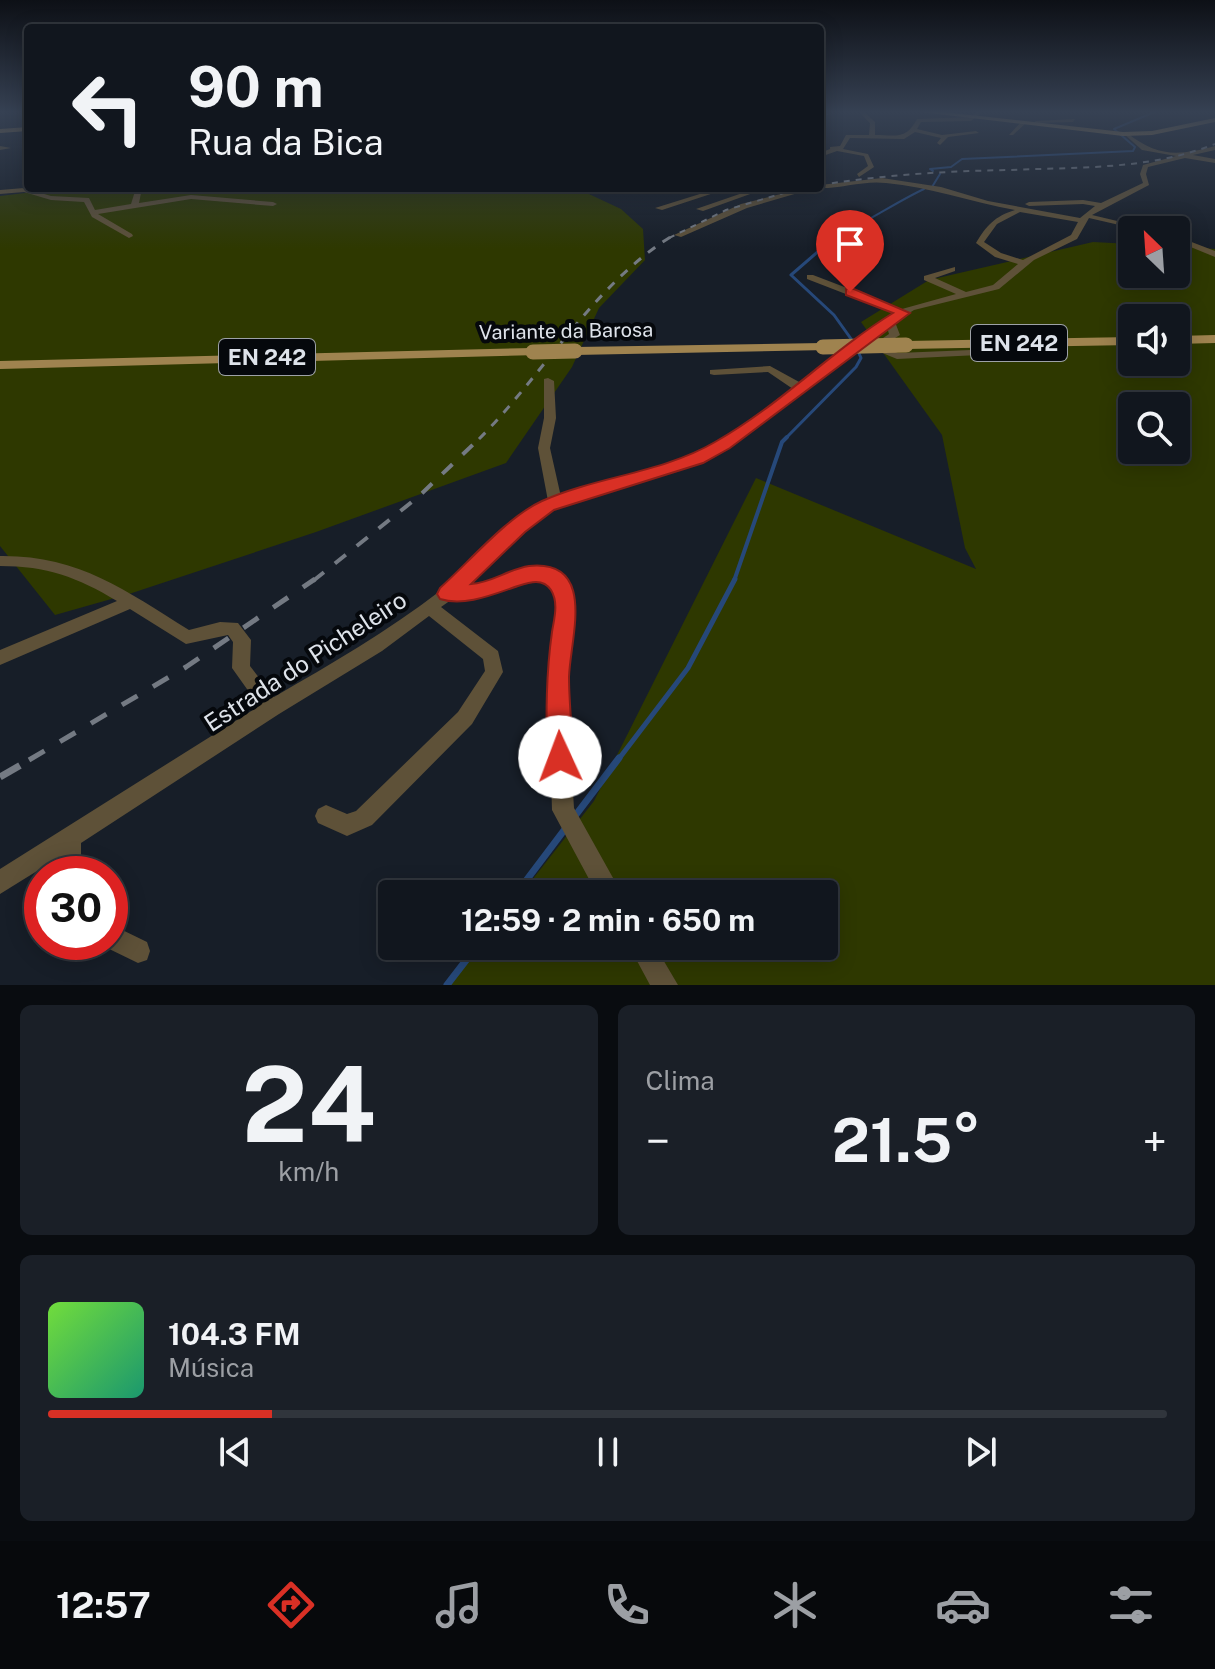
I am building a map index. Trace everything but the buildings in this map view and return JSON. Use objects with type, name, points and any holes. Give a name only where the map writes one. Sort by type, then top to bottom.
[{"type":"main road","points":[[1190,340],[1215,339]]},
{"type":"main road","name":"Variante da Barosa","points":[[0,365],[1118,341]]},
{"type":"street","points":[[859,175],[870,169],[866,157]]},
{"type":"street","points":[[1186,157],[1215,161]]},
{"type":"street","name":"Estrada do Picheleiro","points":[[0,882],[272,708],[376,646],[447,594],[518,528],[555,503],[697,459],[724,444],[802,389],[890,321],[926,303],[996,287],[1025,264],[1074,237],[1086,218],[1147,184],[1143,174],[1145,166],[1186,157]]},
{"type":"street","points":[[824,187],[882,180],[941,189],[987,203],[1118,224]]},
{"type":"street","points":[[0,192],[24,190]]},
{"type":"street","points":[[31,192],[51,198],[86,200],[94,212],[129,236]]},
{"type":"street","points":[[135,204],[138,192]]},
{"type":"street","points":[[659,208],[713,192]]},
{"type":"street","points":[[700,209],[752,192]]},
{"type":"street","points":[[678,235],[731,210],[797,192]]},
{"type":"street","points":[[94,212],[191,197],[273,204]]},
{"type":"street","points":[[1027,210],[1025,204],[1034,203],[1083,202],[1106,206]]},
{"type":"street","points":[[1025,264],[998,255],[980,243],[988,226],[999,216],[1027,210]]},
{"type":"street","points":[[1190,244],[1215,254]]},
{"type":"street","points":[[952,269],[927,278],[965,295]]},
{"type":"street","points":[[810,277],[903,313]]},
{"type":"street","points":[[890,321],[895,335],[885,340],[885,352],[897,356],[995,352]]},
{"type":"street","points":[[714,372],[770,369],[802,389]]},
{"type":"street","points":[[548,381],[550,418],[544,448],[555,503]]},
{"type":"street","points":[[0,561],[46,561],[96,580],[186,637],[197,637],[221,627],[232,628],[242,640],[241,668],[272,708]]},
{"type":"street","points":[[447,594],[479,591],[530,574],[550,576],[559,584],[567,601],[557,676],[563,810],[602,880]]},
{"type":"street","points":[[0,658],[130,602]]},
{"type":"street","points":[[326,816],[347,825],[364,818],[465,718],[494,672],[492,656],[430,607]]},
{"type":"street","points":[[70,838],[70,856]]},
{"type":"street","points":[[128,946],[138,951]]},
{"type":"street","points":[[650,960],[665,985]]},
{"type":"green space","points":[[34,192],[585,192],[621,209],[643,229],[645,260],[599,308],[572,367],[506,463],[316,532],[129,594],[55,615],[0,546],[0,196]]},
{"type":"green space","points":[[1093,242],[1118,243],[1118,288],[1190,288],[1190,247],[1215,249],[1215,985],[449,985],[469,960],[838,960],[838,880],[532,880],[594,801],[756,478],[976,569],[965,548],[942,435],[861,322],[929,280]]},
{"type":"waterway","points":[[933,171],[930,169],[951,167],[962,159],[1005,157]]},
{"type":"waterway","points":[[932,187],[940,174]]},
{"type":"waterway","points":[[831,238],[924,189]]},
{"type":"waterway","points":[[836,236],[791,275],[834,315],[854,343]]},
{"type":"waterway","points":[[785,439],[856,367],[861,358],[858,351]]},
{"type":"waterway","points":[[734,581],[785,439]]},
{"type":"waterway","points":[[618,760],[688,668],[734,581]]},
{"type":"waterway","points":[[575,816],[619,758]]},
{"type":"waterway","points":[[527,880],[565,829]]},
{"type":"waterway","points":[[447,985],[466,960]]},
{"type":"railway","points":[[824,184],[938,173],[1114,166],[1172,157]]},
{"type":"railway","points":[[670,238],[726,210],[787,192]]},
{"type":"railway","points":[[480,438],[594,304],[644,256],[670,238]]},
{"type":"railway","points":[[313,581],[418,497],[480,438]]},
{"type":"railway","points":[[29,760],[186,667],[315,579]]},
{"type":"railway","points":[[0,777],[33,758]]},
{"type":"route","points":[[560,757],[557,676],[567,601],[559,584],[541,573],[479,591],[447,594],[518,528],[547,506],[697,459],[724,444],[824,372],[873,331],[903,313],[850,292]]}]
